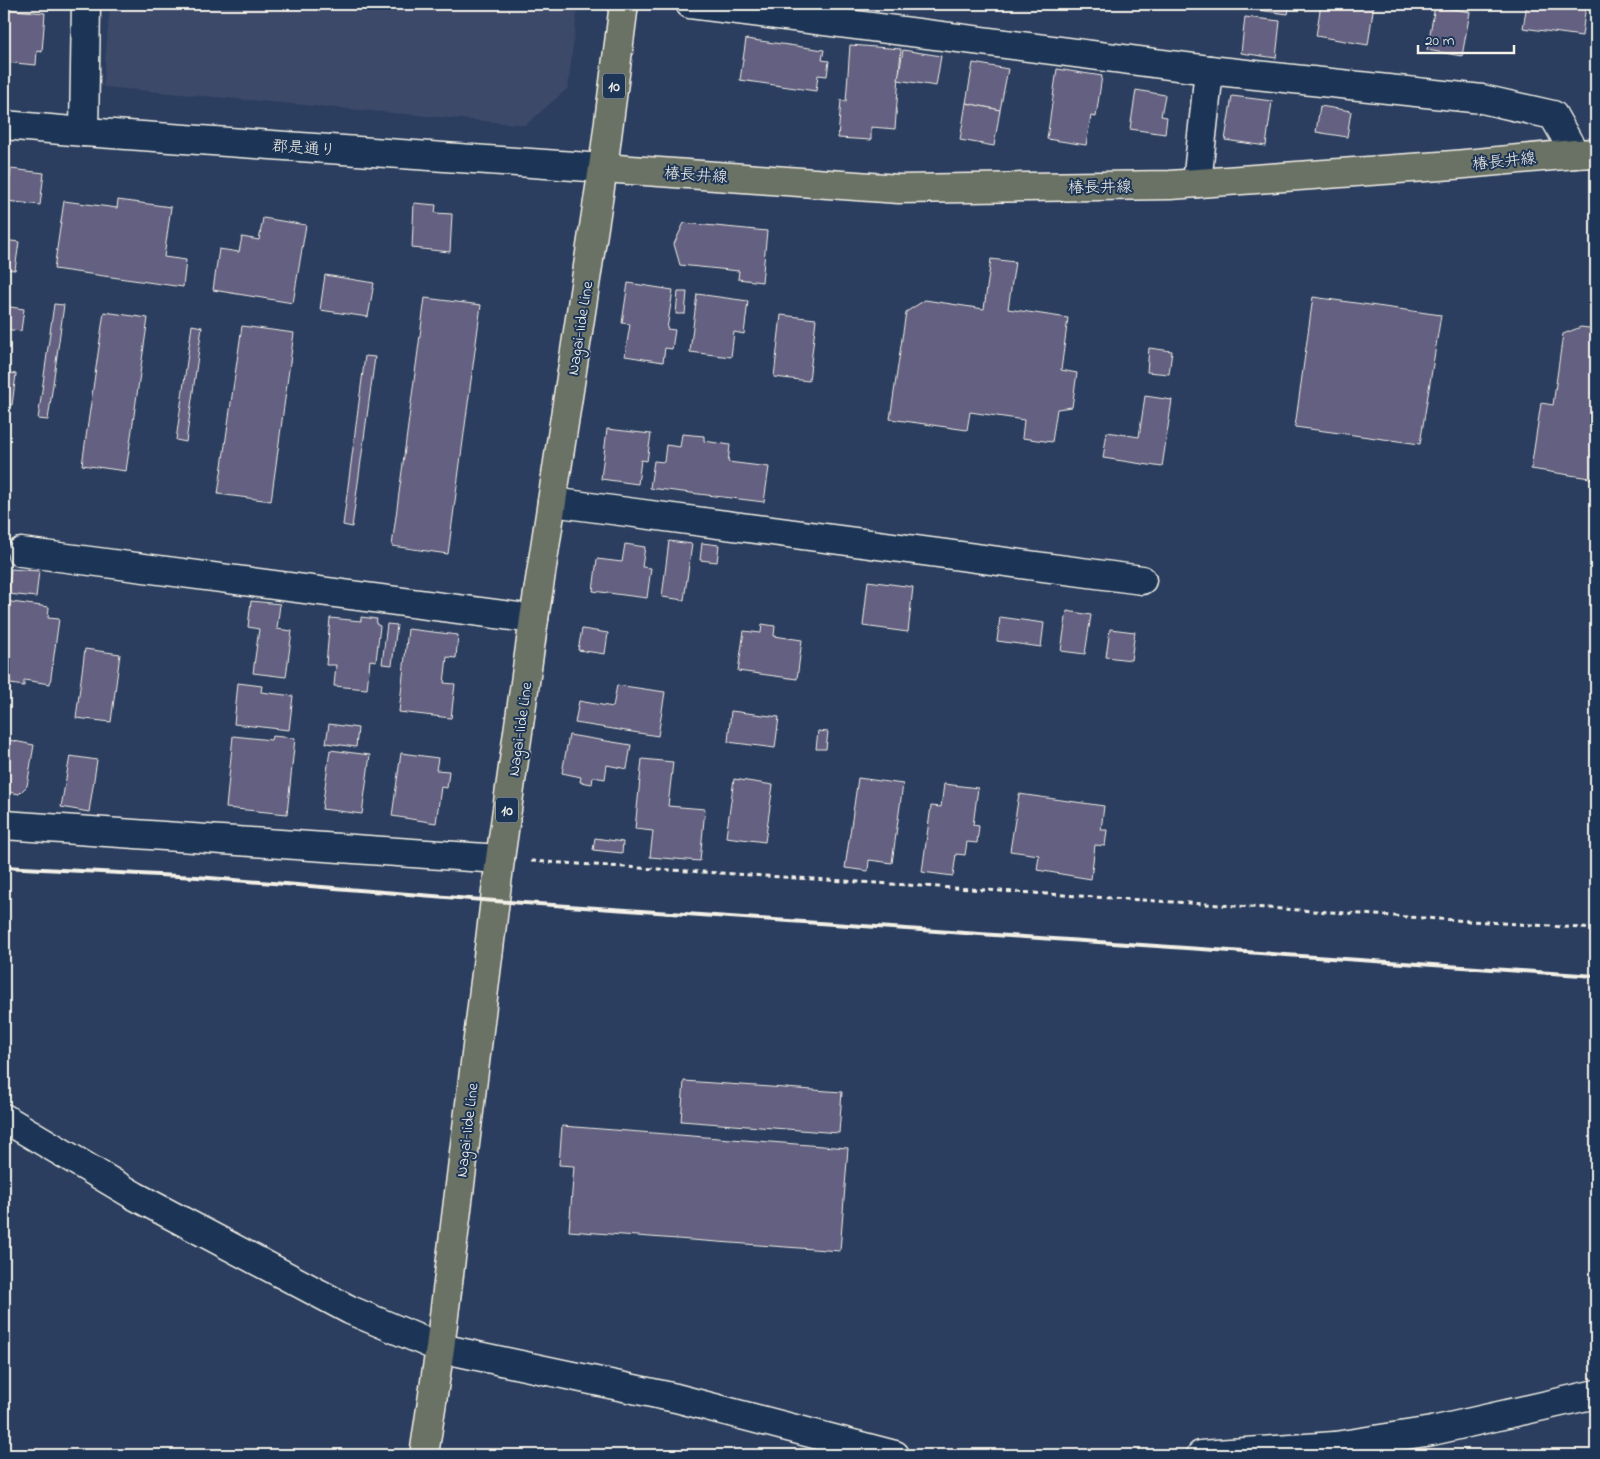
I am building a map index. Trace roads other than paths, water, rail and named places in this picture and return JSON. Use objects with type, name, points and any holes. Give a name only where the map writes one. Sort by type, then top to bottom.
[{"type":"main road","name":"Nagai-Iide Line","points":[[424,1455],[440,1348],[500,859],[534,619],[603,168],[624,4]]},
{"type":"main road","name":"椿長井線","points":[[603,168],[899,189],[1170,185],[1454,165],[1586,153]]},
{"type":"street","points":[[84,132],[86,4]]},
{"type":"street","points":[[690,4],[1209,70],[1482,99],[1553,115],[1586,153]]},
{"type":"street","points":[[1197,183],[1209,70]]},
{"type":"street","name":"郡是通り","points":[[4,125],[603,168]]},
{"type":"street","points":[[552,502],[1142,580]]},
{"type":"street","points":[[22,552],[534,619]]},
{"type":"street","points":[[4,825],[500,859]]},
{"type":"street","points":[[4,1118],[135,1196],[342,1305],[440,1348],[676,1398],[895,1455]]},
{"type":"street","points":[[1201,1455],[1334,1446],[1374,1440],[1432,1431],[1596,1394]]},
{"type":"railway","points":[[4,867],[197,877],[495,901],[1596,976]]}]
